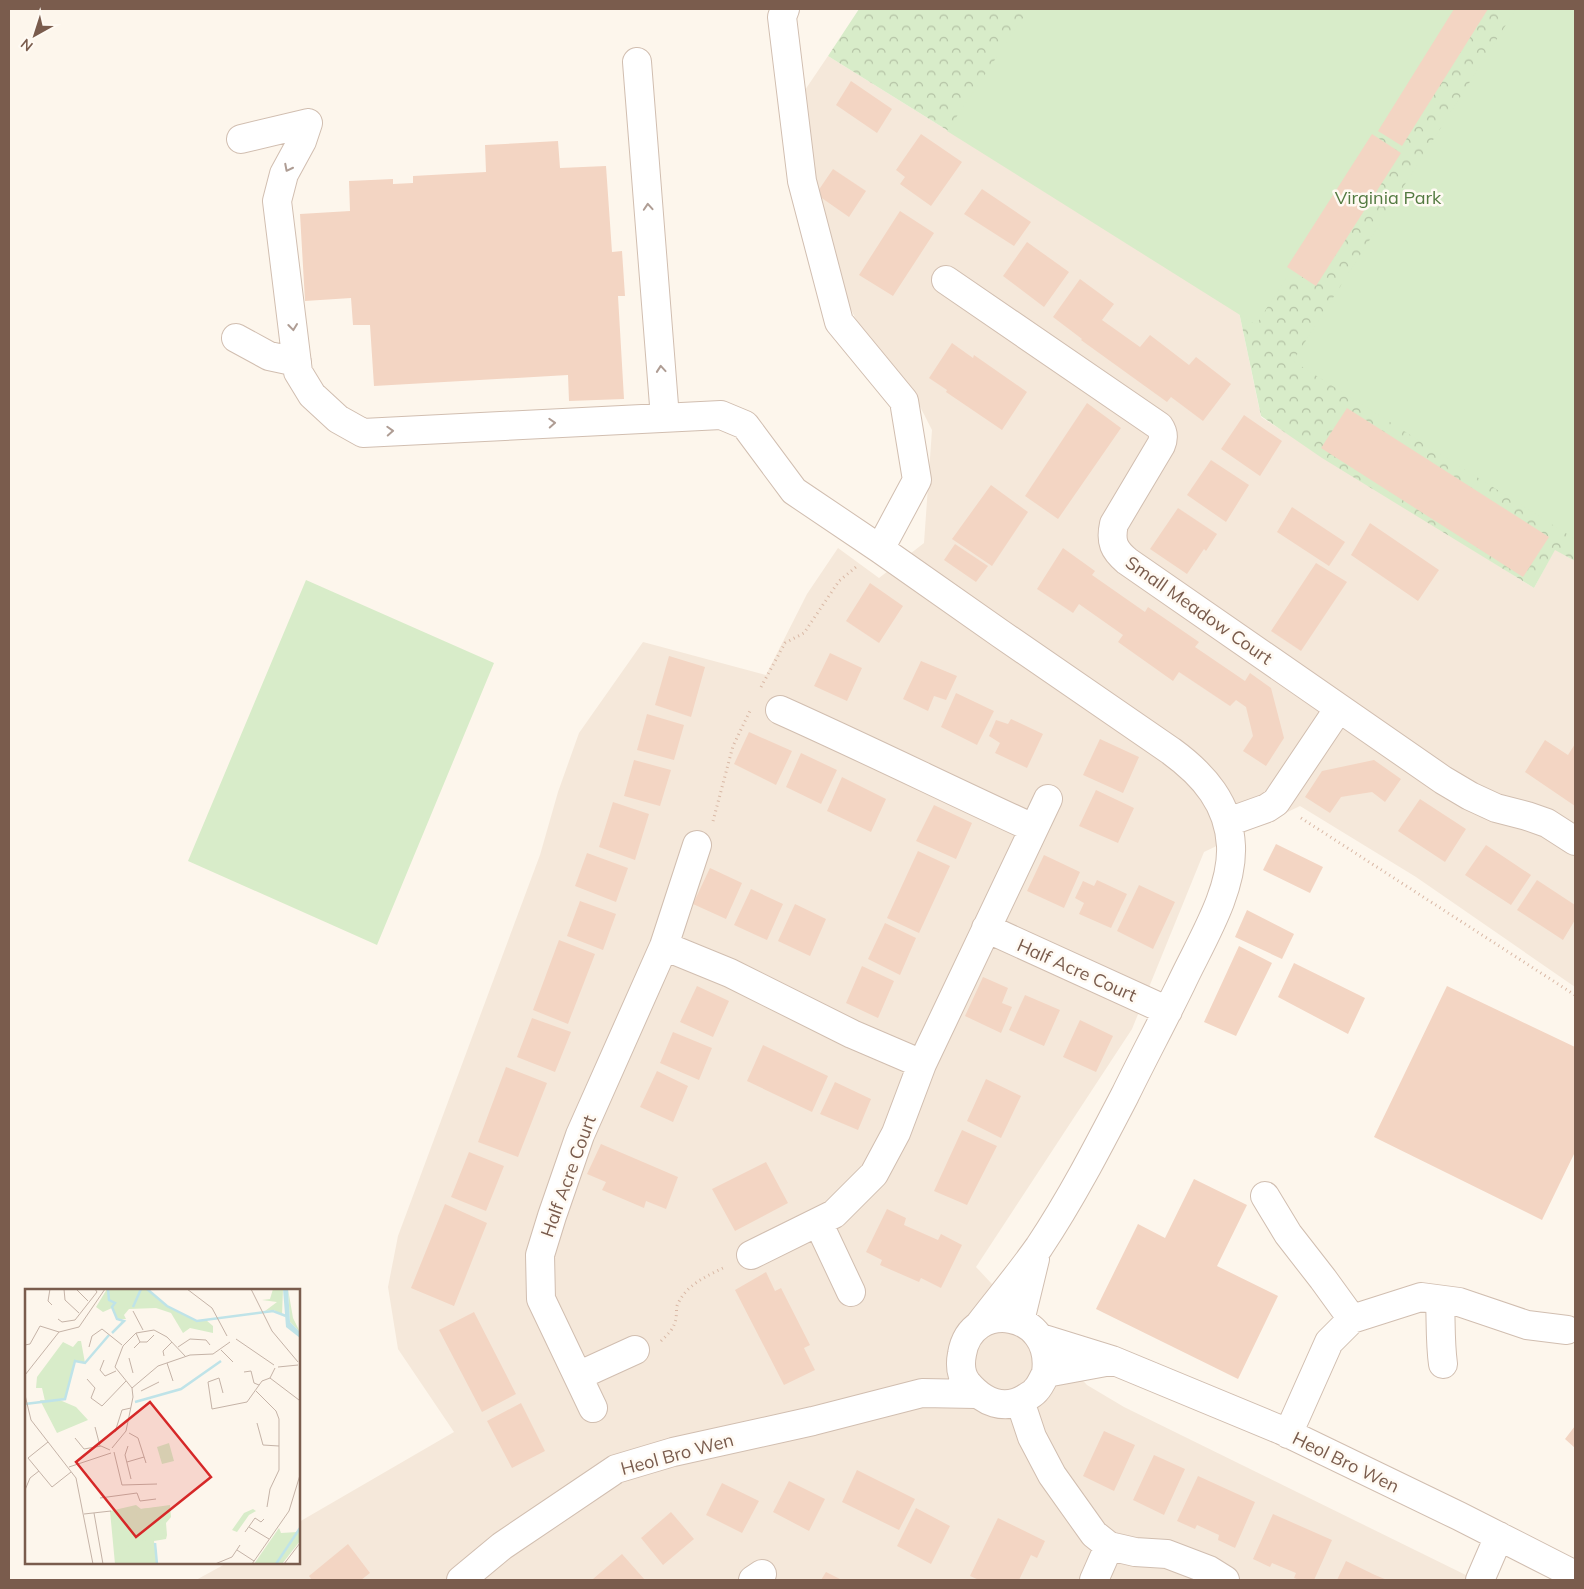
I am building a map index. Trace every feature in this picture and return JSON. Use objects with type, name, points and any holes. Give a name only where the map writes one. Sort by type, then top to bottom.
[{"type":"street","points":[[778,12],[802,181],[839,322],[904,401],[918,480],[880,549]]},
{"type":"street","points":[[637,62],[665,418]]},
{"type":"street","points":[[241,139],[308,123],[302,141],[284,174],[277,201],[298,372],[312,395],[338,419],[363,433],[721,414],[745,425],[794,491],[1188,763],[1214,792],[1228,822],[1231,847],[1229,875],[1223,897],[1168,1011],[1090,1163],[1038,1248],[971,1336],[922,1393]]},
{"type":"street","name":"Small Meadow Court","points":[[946,280],[1159,426],[1164,435],[1161,445],[1114,524],[1113,544],[1118,553],[1443,780],[1470,796],[1496,808],[1547,823],[1575,840]]},
{"type":"street","points":[[236,338],[269,356],[297,362]]},
{"type":"street","points":[[1228,822],[1266,808],[1276,802],[1339,708]]},
{"type":"street","points":[[780,710],[863,747],[953,792],[1033,828]]},
{"type":"street","points":[[751,1255],[834,1214],[874,1174],[896,1133],[922,1064],[1048,799]]},
{"type":"street","name":"Half Acre Court","points":[[593,1408],[541,1300],[540,1256],[580,1135],[664,946],[697,845]]},
{"type":"street","name":"Half Acre Court","points":[[986,928],[1168,1011]]},
{"type":"street","points":[[664,946],[730,973],[852,1034],[922,1064]]},
{"type":"street","points":[[1265,1196],[1288,1234],[1352,1319]]},
{"type":"street","points":[[818,1222],[851,1292]]},
{"type":"street","points":[[1038,1248],[1030,1329],[1046,1349],[1048,1361],[1046,1373],[1036,1390],[1020,1401],[1032,1437],[1052,1475],[1094,1534],[1109,1546],[1135,1552],[1167,1554],[1209,1570],[1225,1580]]},
{"type":"street","points":[[1288,1434],[1329,1342],[1352,1319],[1421,1297],[1459,1302],[1528,1325],[1567,1330]]},
{"type":"street","points":[[1440,1300],[1443,1364]]},
{"type":"street","name":"Heol Bro Wen","points":[[971,1336],[992,1319],[1006,1318],[1288,1434],[1575,1575]]},
{"type":"street","points":[[971,1336],[960,1364],[965,1380],[976,1394]]},
{"type":"street","points":[[578,1376],[635,1350]]},
{"type":"street","points":[[1046,1373],[1112,1360]]},
{"type":"street","name":"Heol Bro Wen","points":[[461,1580],[502,1546],[616,1468],[673,1452],[813,1421],[922,1393],[976,1394],[997,1404],[1009,1404],[1020,1401]]},
{"type":"street","points":[[1480,1580],[1499,1536]]},
{"type":"street","points":[[1094,1580],[1109,1546]]},
{"type":"path","points":[[1276,802],[1575,995]]},
{"type":"path","points":[[635,1350],[657,1344],[669,1333],[675,1324],[678,1306],[687,1289],[706,1276],[751,1255]]},
{"type":"shaded area","points":[[828,56],[1239,312],[1261,417],[1534,588],[1555,549],[1575,561],[1575,987],[1416,877],[1300,806],[1204,852],[1132,1029],[976,1267],[1087,1385],[1124,1407],[1476,1580],[196,1580],[225,1564],[300,1564],[300,1521],[454,1432],[398,1349],[388,1287],[398,1236],[540,855],[558,792],[579,733],[643,642],[766,675],[807,594],[838,548],[879,578],[924,543],[932,430],[909,385],[859,325],[830,269],[813,185],[805,90]]},
{"type":"green space","name":"Virginia Park","points":[[859,9],[1575,9],[1575,561],[1555,550],[1534,588],[1322,458],[1261,416],[1239,312],[828,56]]},
{"type":"green space","points":[[1029,9],[1457,9],[1256,325],[947,131]]},
{"type":"green space","points":[[1516,9],[1575,9],[1575,539],[1293,361]]},
{"type":"green space","points":[[306,580],[494,663],[377,945],[188,861]]},
{"type":"building","points":[[1454,9],[1488,9],[1402,146],[1378,131]]},
{"type":"building","points":[[851,81],[892,109],[877,133],[836,105]]},
{"type":"building","points":[[921,134],[962,162],[931,206],[900,184],[905,177],[896,170]]},
{"type":"building","points":[[1372,134],[1401,153],[1316,286],[1287,267]]},
{"type":"building","points":[[558,141],[560,168],[606,166],[612,252],[622,251],[625,296],[618,296],[624,399],[569,401],[568,375],[374,386],[370,325],[353,325],[351,298],[305,301],[300,214],[350,211],[349,181],[393,179],[393,184],[413,183],[413,176],[486,172],[485,145]]},
{"type":"building","points":[[833,169],[866,191],[849,217],[816,194]]},
{"type":"building","points":[[982,189],[1031,222],[1014,246],[964,214]]},
{"type":"building","points":[[900,211],[934,233],[893,296],[859,275]]},
{"type":"building","points":[[1027,242],[1069,272],[1044,307],[1003,276]]},
{"type":"building","points":[[1080,279],[1114,304],[1102,320],[1140,347],[1150,335],[1189,365],[1196,357],[1231,384],[1203,421],[1171,397],[1167,402],[1081,340],[1053,317]]},
{"type":"building","points":[[952,343],[973,358],[974,355],[1027,392],[1002,430],[946,392],[947,390],[929,378]]},
{"type":"building","points":[[1087,403],[1121,428],[1058,519],[1025,496]]},
{"type":"building","points":[[1347,408],[1549,537],[1523,577],[1321,448]]},
{"type":"building","points":[[1244,415],[1282,441],[1260,476],[1221,449]]},
{"type":"building","points":[[1211,460],[1249,485],[1226,522],[1187,495]]},
{"type":"building","points":[[991,485],[1028,512],[992,566],[952,539]]},
{"type":"building","points":[[1292,507],[1345,542],[1329,566],[1277,532]]},
{"type":"building","points":[[1178,508],[1217,534],[1187,574],[1150,549]]},
{"type":"building","points":[[1370,523],[1439,570],[1418,601],[1351,555]]},
{"type":"building","points":[[955,544],[988,566],[976,582],[944,560]]},
{"type":"building","points":[[1063,548],[1095,571],[1092,575],[1145,612],[1148,607],[1199,642],[1195,647],[1245,681],[1250,673],[1271,688],[1284,738],[1266,766],[1243,751],[1253,736],[1246,707],[1236,700],[1230,706],[1179,672],[1173,681],[1118,642],[1123,635],[1079,604],[1073,613],[1037,589]]},
{"type":"building","points":[[1316,563],[1347,582],[1301,651],[1271,631]]},
{"type":"building","points":[[870,583],[903,606],[879,643],[846,621]]},
{"type":"building","points":[[830,653],[862,668],[847,701],[814,686]]},
{"type":"building","points":[[669,656],[705,667],[691,717],[655,705]]},
{"type":"building","points":[[921,661],[957,676],[946,700],[934,696],[928,711],[903,699]]},
{"type":"building","points":[[956,693],[994,711],[977,745],[941,727]]},
{"type":"building","points":[[647,714],[684,725],[674,760],[637,750]]},
{"type":"building","points":[[1011,719],[1043,734],[1027,768],[995,753],[1000,743],[989,736],[996,720],[1008,724]]},
{"type":"building","points":[[749,732],[792,751],[776,785],[734,764]]},
{"type":"building","points":[[1100,739],[1139,757],[1123,793],[1083,775]]},
{"type":"building","points":[[1545,740],[1568,755],[1575,744],[1575,806],[1525,772]]},
{"type":"building","points":[[801,753],[837,770],[821,804],[786,787]]},
{"type":"building","points":[[634,760],[671,770],[660,806],[624,796]]},
{"type":"building","points":[[1374,760],[1401,779],[1385,802],[1372,792],[1341,797],[1330,813],[1305,797],[1322,771]]},
{"type":"building","points":[[842,777],[886,799],[871,832],[827,811]]},
{"type":"building","points":[[1096,790],[1134,808],[1118,843],[1079,826]]},
{"type":"building","points":[[1420,799],[1466,829],[1445,862],[1398,831]]},
{"type":"building","points":[[613,802],[649,814],[635,860],[599,847]]},
{"type":"building","points":[[934,805],[972,823],[956,859],[916,841]]},
{"type":"building","points":[[1276,844],[1323,867],[1310,893],[1263,870]]},
{"type":"building","points":[[1486,845],[1531,875],[1511,905],[1465,875]]},
{"type":"building","points":[[918,851],[950,866],[919,933],[887,918]]},
{"type":"building","points":[[587,853],[628,868],[616,902],[575,886]]},
{"type":"building","points":[[1044,855],[1080,872],[1064,908],[1027,891]]},
{"type":"building","points":[[710,868],[742,883],[726,919],[693,904]]},
{"type":"building","points":[[1097,880],[1127,894],[1111,928],[1079,914],[1084,903],[1075,898],[1083,881],[1094,886]]},
{"type":"building","points":[[1537,880],[1575,905],[1575,920],[1563,940],[1517,910]]},
{"type":"building","points":[[1139,885],[1175,902],[1153,949],[1117,931]]},
{"type":"building","points":[[751,889],[783,904],[767,940],[734,925]]},
{"type":"building","points":[[580,901],[616,914],[603,950],[567,936]]},
{"type":"building","points":[[795,904],[826,919],[810,956],[778,941]]},
{"type":"building","points":[[1247,910],[1294,934],[1282,959],[1235,937]]},
{"type":"building","points":[[885,923],[916,938],[900,975],[868,959]]},
{"type":"building","points":[[559,940],[595,954],[568,1024],[533,1010]]},
{"type":"building","points":[[1239,946],[1272,963],[1236,1036],[1204,1022]]},
{"type":"building","points":[[1294,963],[1365,998],[1348,1034],[1278,997]]},
{"type":"building","points":[[862,966],[894,981],[878,1018],[846,1003]]},
{"type":"building","points":[[983,977],[1008,988],[1002,1003],[1012,1007],[1001,1033],[965,1016]]},
{"type":"building","points":[[697,986],[729,1001],[713,1037],[680,1022]]},
{"type":"building","points":[[1447,986],[1575,1047],[1575,1152],[1542,1220],[1374,1137]]},
{"type":"building","points":[[1025,995],[1060,1010],[1044,1046],[1009,1030]]},
{"type":"building","points":[[532,1018],[571,1032],[555,1072],[517,1057]]},
{"type":"building","points":[[1080,1020],[1113,1036],[1096,1072],[1063,1057]]},
{"type":"building","points":[[673,1032],[712,1048],[699,1080],[660,1063]]},
{"type":"building","points":[[763,1045],[828,1076],[812,1112],[747,1081]]},
{"type":"building","points":[[506,1067],[547,1083],[518,1157],[478,1142]]},
{"type":"building","points":[[657,1071],[688,1086],[673,1122],[640,1107]]},
{"type":"building","points":[[986,1079],[1021,1096],[1001,1138],[967,1121]]},
{"type":"building","points":[[835,1082],[871,1099],[858,1130],[820,1114]]},
{"type":"building","points":[[962,1130],[997,1146],[967,1205],[934,1191]]},
{"type":"building","points":[[601,1144],[678,1177],[666,1209],[646,1201],[644,1208],[602,1190],[606,1182],[587,1174]]},
{"type":"building","points":[[469,1152],[504,1166],[486,1211],[451,1197]]},
{"type":"building","points":[[766,1162],[788,1203],[735,1231],[712,1189]]},
{"type":"building","points":[[1194,1179],[1247,1205],[1217,1266],[1278,1296],[1238,1379],[1096,1309],[1138,1224],[1165,1238]]},
{"type":"building","points":[[445,1204],[487,1223],[454,1306],[411,1288]]},
{"type":"building","points":[[887,1209],[906,1218],[904,1225],[938,1240],[941,1234],[962,1245],[941,1288],[921,1278],[919,1282],[880,1265],[882,1260],[866,1252]]},
{"type":"building","points":[[766,1272],[775,1291],[781,1288],[810,1345],[804,1348],[815,1370],[784,1385],[735,1290]]},
{"type":"building","points":[[474,1312],[516,1394],[482,1412],[439,1330]]},
{"type":"building","points":[[521,1403],[545,1451],[512,1468],[487,1421]]},
{"type":"building","points":[[1575,1426],[1575,1448],[1565,1439]]},
{"type":"building","points":[[1104,1431],[1135,1445],[1114,1491],[1083,1476]]},
{"type":"building","points":[[1154,1455],[1185,1469],[1164,1515],[1133,1500]]},
{"type":"building","points":[[857,1470],[915,1499],[899,1530],[842,1502]]},
{"type":"building","points":[[1198,1476],[1255,1502],[1235,1548],[1218,1540],[1219,1535],[1197,1525],[1195,1529],[1177,1521]]},
{"type":"building","points":[[789,1481],[825,1499],[809,1531],[773,1512]]},
{"type":"building","points":[[722,1483],[759,1501],[742,1533],[706,1515]]},
{"type":"building","points":[[916,1508],[950,1526],[931,1564],[897,1546]]},
{"type":"building","points":[[671,1512],[694,1539],[663,1565],[641,1538]]},
{"type":"building","points":[[1273,1514],[1332,1540],[1314,1580],[1299,1580],[1294,1578],[1296,1573],[1272,1563],[1270,1567],[1253,1559]]},
{"type":"building","points":[[998,1518],[1045,1541],[1037,1558],[1031,1555],[1019,1580],[979,1580],[970,1576]]},
{"type":"building","points":[[348,1544],[370,1573],[361,1580],[312,1580],[309,1576]]},
{"type":"building","points":[[622,1554],[645,1580],[593,1579]]},
{"type":"building","points":[[1346,1561],[1375,1575],[1387,1580],[1337,1580]]},
{"type":"building","points":[[826,1572],[842,1580],[821,1580]]}]
